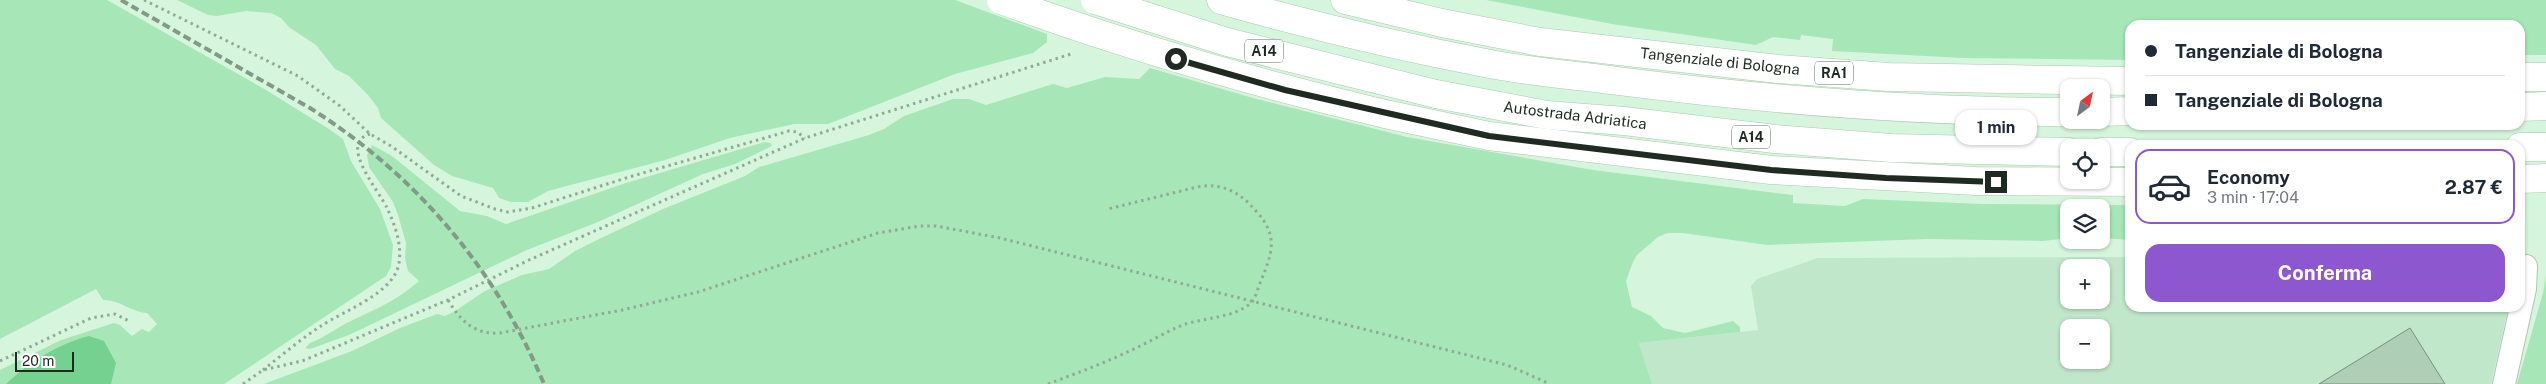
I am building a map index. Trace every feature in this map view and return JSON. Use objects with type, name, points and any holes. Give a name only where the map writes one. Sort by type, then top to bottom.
[{"type":"highway","points":[[1001,0],[1176,59],[1285,90],[1489,136],[1771,170],[1966,181],[2125,182]]},
{"type":"highway","name":"Autostrada Adriatica","points":[[1095,0],[1227,42],[1436,94],[1547,115],[1624,121],[1775,139],[1891,148],[2060,152]]},
{"type":"highway","name":"A14","points":[[1222,0],[1390,44],[1488,64],[1778,100],[1891,108],[2060,112]]},
{"type":"highway","name":"Tangenziale di Bologna","points":[[1345,0],[1442,23],[1540,42],[1769,68],[1888,77],[2125,81]]},
{"type":"highway","points":[[2525,77],[2546,77]]},
{"type":"highway","points":[[2525,107],[2546,106]]},
{"type":"highway","points":[[2110,112],[2125,111]]},
{"type":"highway","points":[[2525,147],[2546,147]]},
{"type":"highway","points":[[2110,152],[2125,152]]},
{"type":"highway","points":[[2525,179],[2546,178]]},
{"type":"lane","points":[[2525,288],[2526,266]]},
{"type":"lane","points":[[2504,384],[2520,312]]},
{"type":"path","points":[[144,0],[298,76],[340,106],[370,134],[385,141],[461,196],[508,212],[532,208],[629,177],[789,131],[797,132],[805,138]]},
{"type":"path","points":[[263,370],[302,361],[448,300],[529,260],[805,138],[1071,54]]},
{"type":"path","points":[[243,384],[322,325],[374,296],[397,270],[399,264],[399,241],[394,223],[363,168],[357,147],[360,139],[370,134]]},
{"type":"path","points":[[1048,384],[1124,354],[1182,326],[1239,310],[1253,301],[1272,252],[1271,241],[1265,222],[1235,192],[1222,186],[1208,184],[1108,209]]},
{"type":"path","points":[[448,300],[455,312],[473,329],[489,334],[500,333],[622,310],[698,292],[878,233],[920,226],[936,226],[1000,238],[1507,365],[1550,384]]},
{"type":"path","points":[[0,361],[91,318],[115,314],[129,321]]},
{"type":"shaded area","points":[[2125,257],[2125,312],[2507,312],[2491,384],[1652,384],[1639,343],[1758,330],[1751,286],[1757,279],[1818,258]]},
{"type":"green space","points":[[0,0],[107,0],[266,90],[343,139],[351,161],[380,209],[393,245],[391,267],[386,276],[224,384],[0,384],[0,370],[61,340],[114,323],[120,325],[132,336],[142,329],[149,332],[157,324],[147,313],[103,300],[96,289],[0,339]]},
{"type":"green space","points":[[177,0],[955,0],[1047,34],[1047,42],[1033,53],[955,74],[828,124],[794,124],[730,138],[665,160],[548,191],[528,202],[511,202],[499,198],[493,188],[452,176],[434,165],[381,118],[378,108],[349,76],[335,69],[316,45],[290,28],[281,18],[271,13],[246,11],[217,16],[208,15]]},
{"type":"green space","points":[[1486,0],[2546,0],[2546,55],[2525,55],[2525,20],[2125,20],[2125,60],[1963,58],[1832,51],[1833,39],[1801,35],[1800,40],[1773,37],[1756,45],[1612,24]]},
{"type":"green space","points":[[1150,68],[1253,98],[1407,137],[1593,170],[1793,195],[1793,203],[1845,206],[1863,199],[1983,204],[2060,205],[2060,239],[2043,241],[1928,239],[1767,245],[1683,233],[1667,233],[1658,237],[1637,255],[1633,262],[1626,281],[1632,307],[1651,316],[1663,328],[1685,333],[1733,321],[1740,327],[1740,332],[1639,343],[1652,384],[264,384],[352,351],[400,328],[437,314],[445,316],[485,291],[522,275],[549,269],[575,251],[599,239],[663,209],[745,176],[759,167],[869,135],[884,129],[904,116],[953,99],[969,99],[986,105],[1053,84],[1067,88],[1105,77],[1139,79]]},
{"type":"green space","points":[[765,142],[771,143],[772,146],[735,164],[703,174],[598,222],[527,250],[349,335],[310,349],[305,348],[310,343],[396,298],[419,281],[408,271],[405,259],[406,243],[393,202],[369,167],[367,155],[372,145],[392,156],[460,211],[487,216],[506,224],[626,183]]},
{"type":"green space","points":[[2110,205],[2125,205],[2125,240],[2110,239]]},
{"type":"green space","points":[[2546,275],[2546,384],[2517,384],[2543,293]]},
{"type":"green space","points":[[89,336],[104,341],[116,363],[111,384],[6,384],[24,368],[44,355],[77,339]]},
{"type":"building","points":[[2410,328],[2445,384],[2319,384]]},
{"type":"railway","points":[[121,0],[310,108],[348,134],[384,163],[418,194],[477,264],[502,302],[544,384]]},
{"type":"route","points":[[1176,59],[1285,90],[1489,136],[1771,170],[1886,178],[1996,182]]}]
